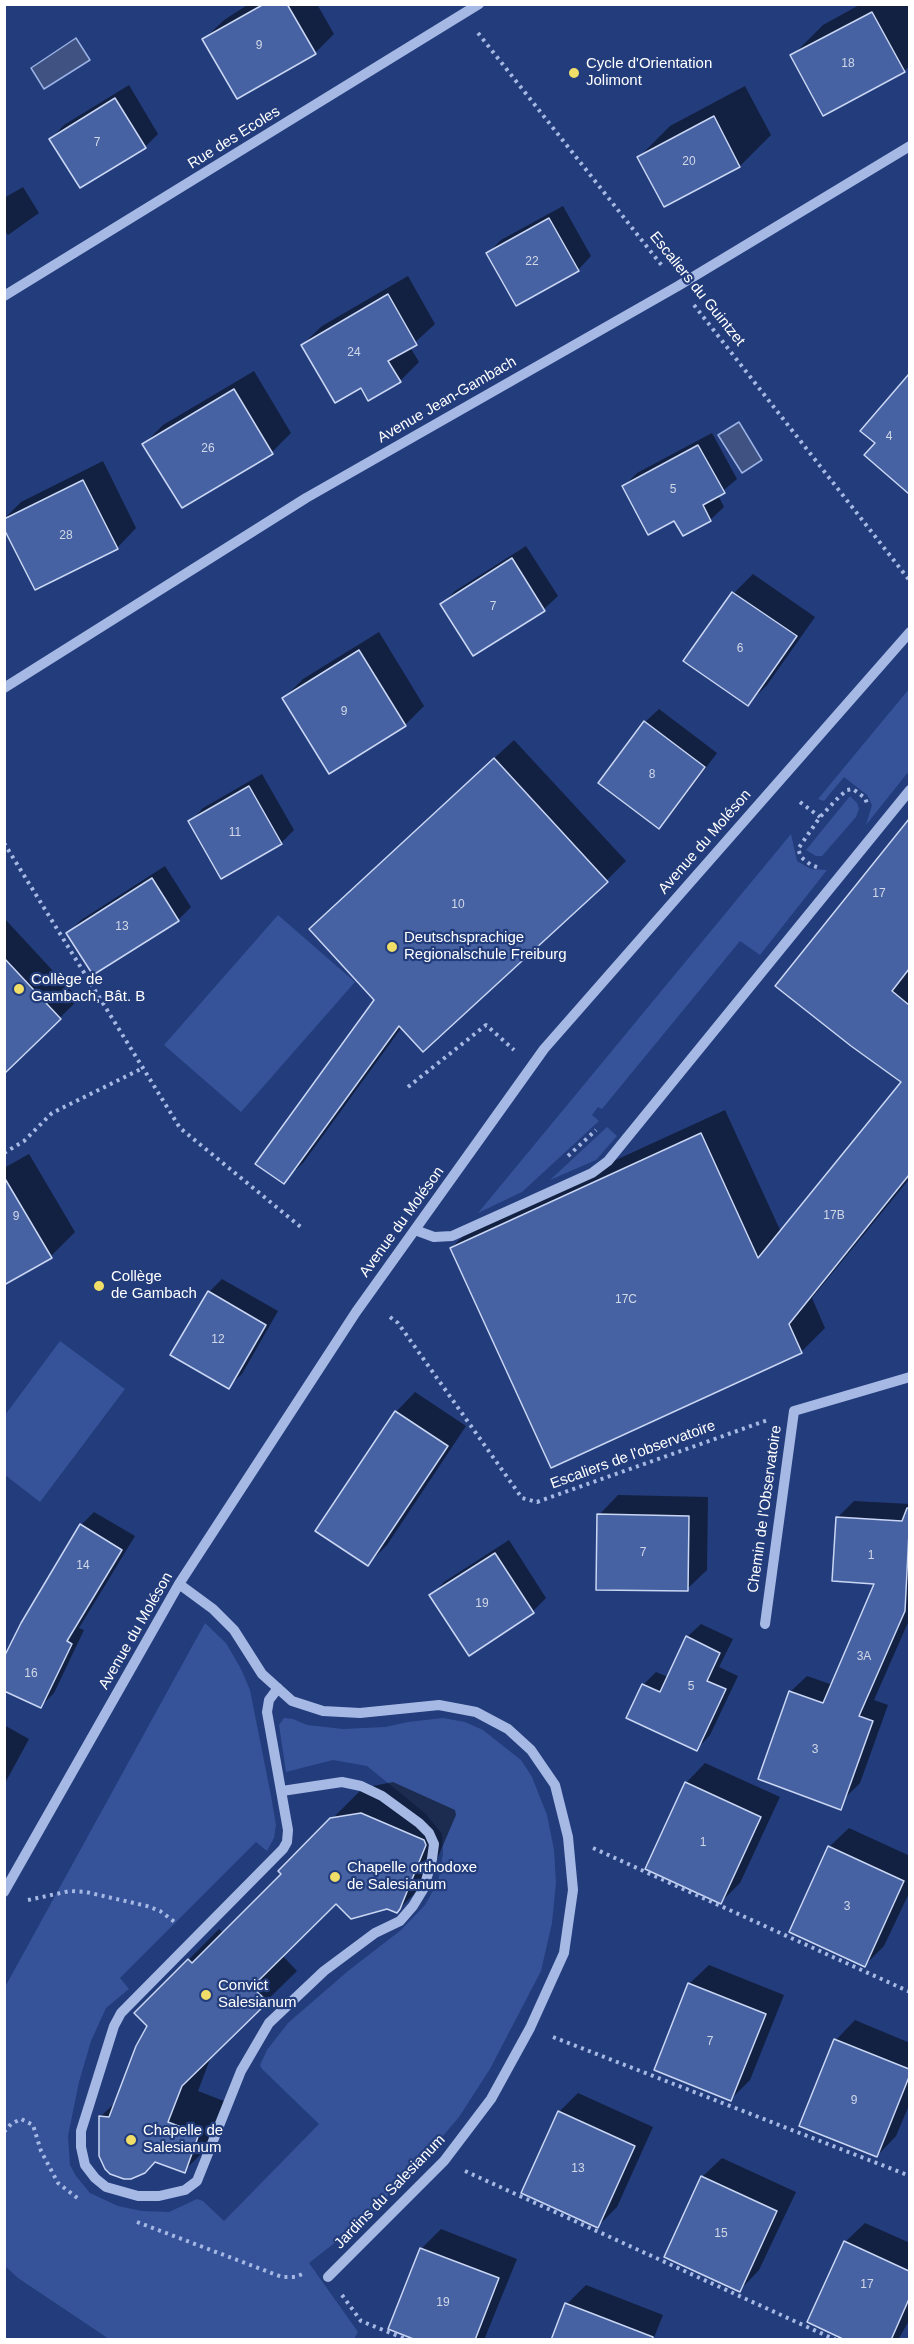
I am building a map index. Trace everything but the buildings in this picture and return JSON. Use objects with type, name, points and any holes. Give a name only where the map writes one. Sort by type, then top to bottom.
[{"type":"street","name":"Rue des Ecoles","points":[[4,296],[479,4]]},
{"type":"street","name":"Avenue Jean-Gambach","points":[[4,688],[306,498],[678,286],[909,146]]},
{"type":"street","name":"Avenue du Moléson","points":[[4,1892],[179,1584],[356,1312],[544,1049],[909,632]]},
{"type":"street","points":[[415,1230],[434,1237],[452,1236],[592,1173],[608,1161],[852,864],[909,790]]},
{"type":"street","name":"Chemin de l'Observatoire","points":[[765,1624],[794,1411],[909,1377]]},
{"type":"street","name":"Jardins du Salesianum","points":[[179,1584],[213,1609],[234,1630],[262,1674],[292,1701],[323,1711],[360,1713],[439,1705],[476,1712],[508,1729],[531,1750],[555,1785],[568,1837],[573,1890],[564,1953],[530,2028],[491,2099],[444,2161],[328,2277]]},
{"type":"street","points":[[278,1688],[269,1700],[267,1712],[288,1830],[283,1849],[121,2013],[106,2049],[81,2131],[81,2147],[85,2165],[106,2187],[138,2196],[159,2196],[185,2190],[197,2181],[241,2071],[269,2023],[324,1971],[375,1934],[400,1921],[414,1906],[424,1888],[434,1844],[429,1833],[382,1796],[361,1786],[342,1782],[282,1791]]},
{"type":"path","name":"Escaliers du Guintzet","points":[[462,15],[486,42],[909,581]]},
{"type":"path","points":[[852,864],[831,868],[811,866],[801,858],[798,849],[820,817],[839,797],[853,789],[865,798],[870,810],[874,836]]},
{"type":"path","points":[[800,802],[820,817]]},
{"type":"path","points":[[4,843],[180,1128],[302,1228]]},
{"type":"path","points":[[408,1087],[486,1025],[532,1066]]},
{"type":"path","points":[[4,1153],[24,1141],[52,1113],[143,1068]]},
{"type":"path","name":"Escaliers de l'observatoire","points":[[390,1317],[398,1323],[522,1498],[537,1502],[794,1411]]},
{"type":"path","points":[[568,1837],[909,1992]]},
{"type":"path","points":[[28,1900],[70,1891],[113,1897],[160,1911],[196,1938]]},
{"type":"path","points":[[530,2028],[909,2176]]},
{"type":"path","points":[[444,2161],[836,2340]]},
{"type":"path","points":[[328,2277],[362,2321],[408,2340]]},
{"type":"shaded area","points":[[76,38],[90,60],[44,89],[31,68]]},
{"type":"shaded area","points":[[739,422],[762,460],[742,473],[718,435]]},
{"type":"shaded area","points":[[909,689],[909,771],[866,825],[872,805],[867,795],[844,777],[824,801],[818,799]]},
{"type":"shaded area","points":[[850,796],[859,809],[856,817],[822,856],[816,856],[806,850]]},
{"type":"shaded area","points":[[791,834],[797,861],[811,869],[827,870],[760,955],[740,941],[602,1109],[598,1107],[592,1115],[599,1121],[522,1192],[478,1213]]},
{"type":"shaded area","points":[[278,915],[355,982],[241,1112],[164,1045]]},
{"type":"shaded area","points":[[607,1127],[617,1136],[596,1160],[550,1180]]},
{"type":"shaded area","points":[[60,1341],[125,1389],[40,1502],[5,1475],[5,1415]]},
{"type":"shaded area","points":[[205,1623],[226,1643],[250,1690],[276,1825],[274,1838],[267,1851],[256,1842],[120,1978],[129,1989],[106,2008],[91,2041],[79,2082],[68,2136],[70,2165],[90,2193],[118,2206],[142,2211],[169,2212],[197,2199],[203,2201],[224,2221],[319,2124],[262,2069],[260,2065],[267,2050],[288,2023],[348,1971],[401,1930],[425,1905],[438,1882],[443,1854],[442,1834],[426,1814],[367,1766],[333,1760],[286,1772],[279,1725],[284,1718],[307,1725],[343,1729],[385,1727],[443,1718],[465,1722],[483,1730],[521,1760],[532,1777],[547,1815],[554,1850],[556,1883],[552,1923],[541,1971],[490,2069],[459,2117],[409,2176],[360,2223],[309,2263],[358,2332],[354,2339],[109,2339],[18,2278],[5,2266],[5,1987]]},
{"type":"place","name":"Cycle d'Orientation Jolimont","points":[[574,73]]},
{"type":"place","name":"Deutschsprachige Regionalschule Freiburg","points":[[392,947]]},
{"type":"place","name":"Collège de Gambach, Bât. B","points":[[19,989]]},
{"type":"place","name":"Collège de Gambach","points":[[99,1286]]},
{"type":"place","name":"Chapelle orthodoxe de Salesianum","points":[[335,1877]]},
{"type":"place","name":"Convict Salesianum","points":[[206,1995]]},
{"type":"place","name":"Chapelle de Salesianum","points":[[131,2140]]}]
